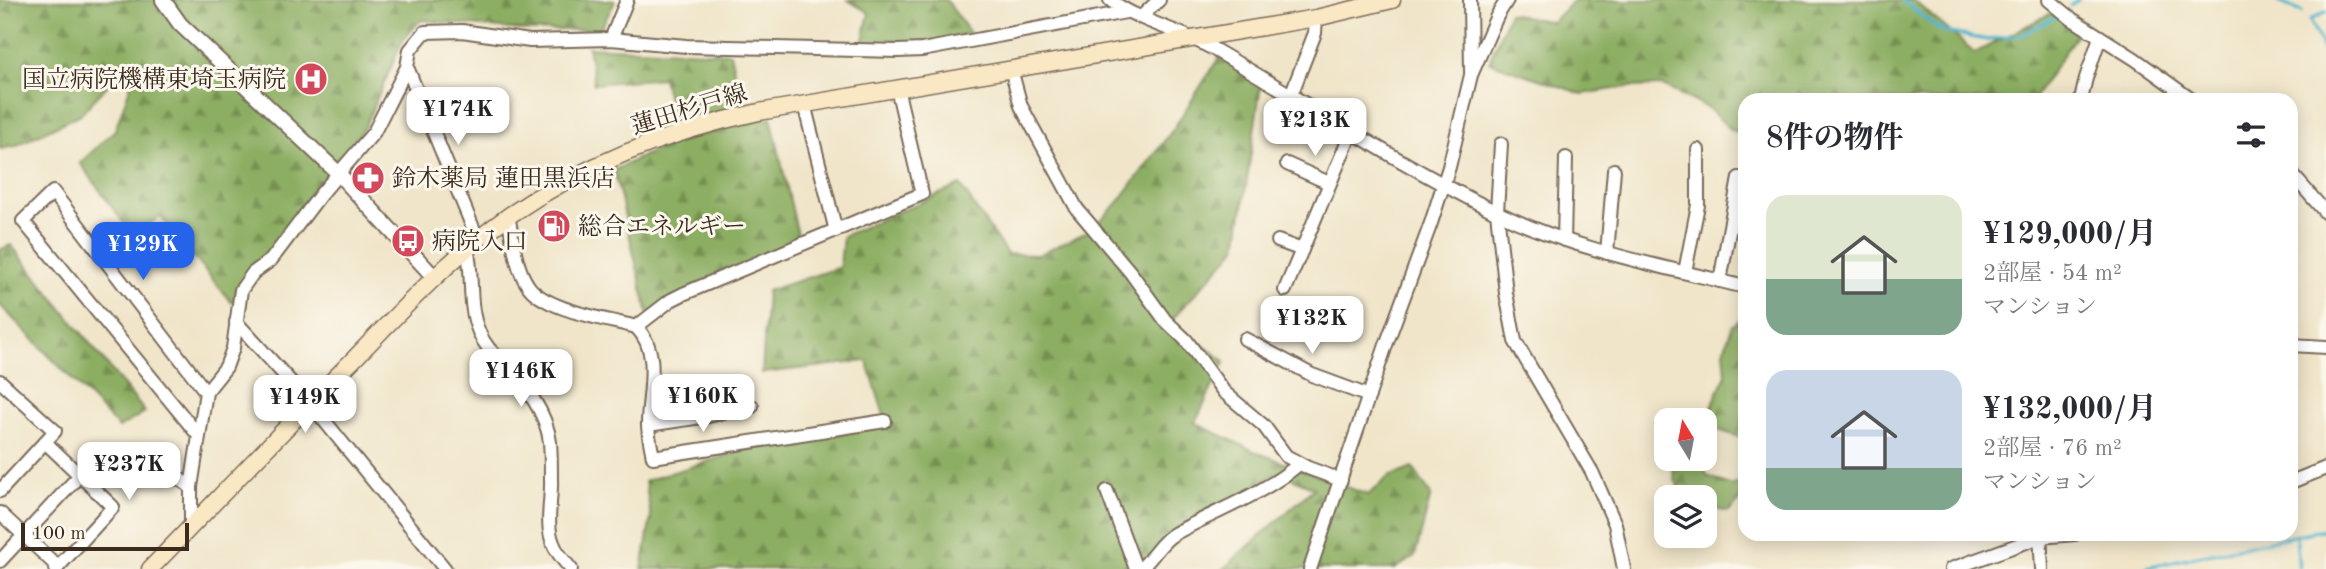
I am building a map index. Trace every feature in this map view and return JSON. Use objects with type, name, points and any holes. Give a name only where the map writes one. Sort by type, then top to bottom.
[{"type":"main road","name":"蓮田杉戸線","points":[[150,569],[434,277],[509,216],[594,166],[653,141],[709,123],[897,88],[1195,40],[1316,18],[1392,0]]},
{"type":"street","points":[[163,0],[180,24],[338,173],[434,277]]},
{"type":"street","points":[[611,39],[627,0]]},
{"type":"street","points":[[1110,0],[1126,12],[1212,48],[1352,131],[1497,212],[1564,240],[1606,253],[1738,285]]},
{"type":"street","points":[[1141,17],[1159,0]]},
{"type":"street","points":[[1470,0],[1471,75]]},
{"type":"street","points":[[1310,569],[1443,183],[1471,75],[1507,0]]},
{"type":"street","points":[[2057,2],[2100,37],[2182,93]]},
{"type":"street","points":[[191,528],[191,487],[206,392],[226,367],[233,348],[241,290],[253,273],[271,260],[338,173],[374,132],[407,67],[410,50],[425,32],[462,31],[530,41],[611,39],[700,47],[810,51],[922,50],[1126,12]]},
{"type":"street","points":[[1291,95],[1315,33],[1316,18]]},
{"type":"street","points":[[2083,93],[2100,37]]},
{"type":"street","points":[[407,67],[473,244],[470,299],[478,331],[489,351],[536,400],[545,424],[550,442],[549,524],[552,542],[570,569]]},
{"type":"street","points":[[1011,69],[1021,106],[1071,201],[1131,273],[1165,320],[1186,340],[1224,392],[1264,426],[1280,449],[1299,464],[1341,480]]},
{"type":"street","points":[[636,327],[671,300],[922,194],[897,88]]},
{"type":"street","points":[[804,104],[836,231]]},
{"type":"street","points":[[1285,290],[1352,131]]},
{"type":"street","points":[[1501,144],[1497,212],[1506,293],[1516,341],[1592,472],[1615,524],[1624,569]]},
{"type":"street","points":[[1685,272],[1698,205],[1698,150]]},
{"type":"street","points":[[1564,240],[1566,158]]},
{"type":"street","points":[[1287,163],[1329,183]]},
{"type":"street","points":[[1606,253],[1614,170]]},
{"type":"street","points":[[2298,181],[2326,213]]},
{"type":"street","points":[[1720,281],[1738,183]]},
{"type":"street","points":[[199,436],[23,221],[53,192],[206,392]]},
{"type":"street","points":[[509,216],[521,272],[527,286],[539,297],[558,306],[636,327],[642,332],[653,367],[648,425],[653,457],[885,421]]},
{"type":"street","points":[[1278,240],[1302,250]]},
{"type":"street","points":[[236,322],[310,403],[445,569]]},
{"type":"street","points":[[1245,339],[1312,375],[1369,396]]},
{"type":"street","points":[[2298,345],[2326,347]]},
{"type":"street","points":[[0,381],[55,432],[0,491]]},
{"type":"street","points":[[648,425],[752,406]]},
{"type":"street","points":[[0,513],[57,568],[113,507],[45,442]]},
{"type":"street","points":[[144,455],[191,487]]},
{"type":"street","points":[[1107,491],[1138,569],[1152,559],[1175,534],[1238,502],[1287,474],[1299,464]]},
{"type":"street","points":[[2298,479],[2326,468]]},
{"type":"street","points":[[0,561],[80,475]]},
{"type":"street","points":[[1951,569],[2024,541]]},
{"type":"street","points":[[2040,541],[2042,569]]},
{"type":"green space","points":[[0,0],[615,2],[600,29],[530,31],[421,20],[403,40],[365,126],[232,303],[160,216],[133,236],[80,163],[115,130],[136,70],[117,75],[81,114],[15,146],[0,149]]},
{"type":"green space","points":[[848,0],[946,0],[970,33],[921,46],[862,45],[869,13]]},
{"type":"green space","points":[[1574,0],[1913,0],[1975,53],[2051,13],[2079,31],[2038,93],[1738,93],[1738,132],[1731,130],[1708,108],[1663,86],[1627,87],[1582,94],[1489,62],[1509,13],[1552,22]]},
{"type":"green space","points":[[588,47],[730,53],[742,106],[674,125],[663,78],[594,84]]},
{"type":"green space","points":[[1220,56],[1261,85],[1237,247],[1170,322],[1225,361],[1195,423],[1256,452],[1368,495],[1388,477],[1413,468],[1431,495],[1415,556],[1395,569],[1223,569],[1314,488],[1278,472],[1134,569],[642,569],[651,517],[645,481],[741,451],[887,425],[867,361],[762,373],[767,291],[840,267],[843,236],[960,185],[1007,254],[1038,255],[1089,231],[1118,203],[1174,128]]},
{"type":"green space","points":[[771,117],[799,240],[648,314],[614,170],[670,143]]},
{"type":"green space","points":[[11,245],[145,412],[119,428],[0,305],[0,250]]},
{"type":"green space","points":[[1738,321],[1738,437],[1717,431],[1717,408],[1711,408],[1726,374],[1724,351],[1732,326]]},
{"type":"green space","points":[[1673,471],[1705,471],[1707,476],[1732,486],[1738,483],[1738,502],[1729,512],[1717,510],[1717,485],[1678,485]]},
{"type":"waterway","points":[[1902,0],[1937,28],[1988,40],[2023,34],[2061,14]]},
{"type":"waterway","points":[[2070,5],[2078,0]]},
{"type":"waterway","points":[[2274,0],[2302,12]]},
{"type":"waterway","points":[[2326,12],[2310,20],[2326,55]]},
{"type":"waterway","points":[[2298,535],[2326,529]]},
{"type":"waterway","points":[[2144,569],[2269,541]]},
{"type":"waterway","points":[[2297,541],[2299,569]]},
{"type":"place","name":"国立病院機構東埼玉病院","points":[[311,79]]},
{"type":"place","name":"鈴木薬局 蓮田黒浜店","points":[[368,178]]},
{"type":"place","name":"総合エネルギー","points":[[554,226]]},
{"type":"place","name":"病院入口","points":[[408,241]]}]
